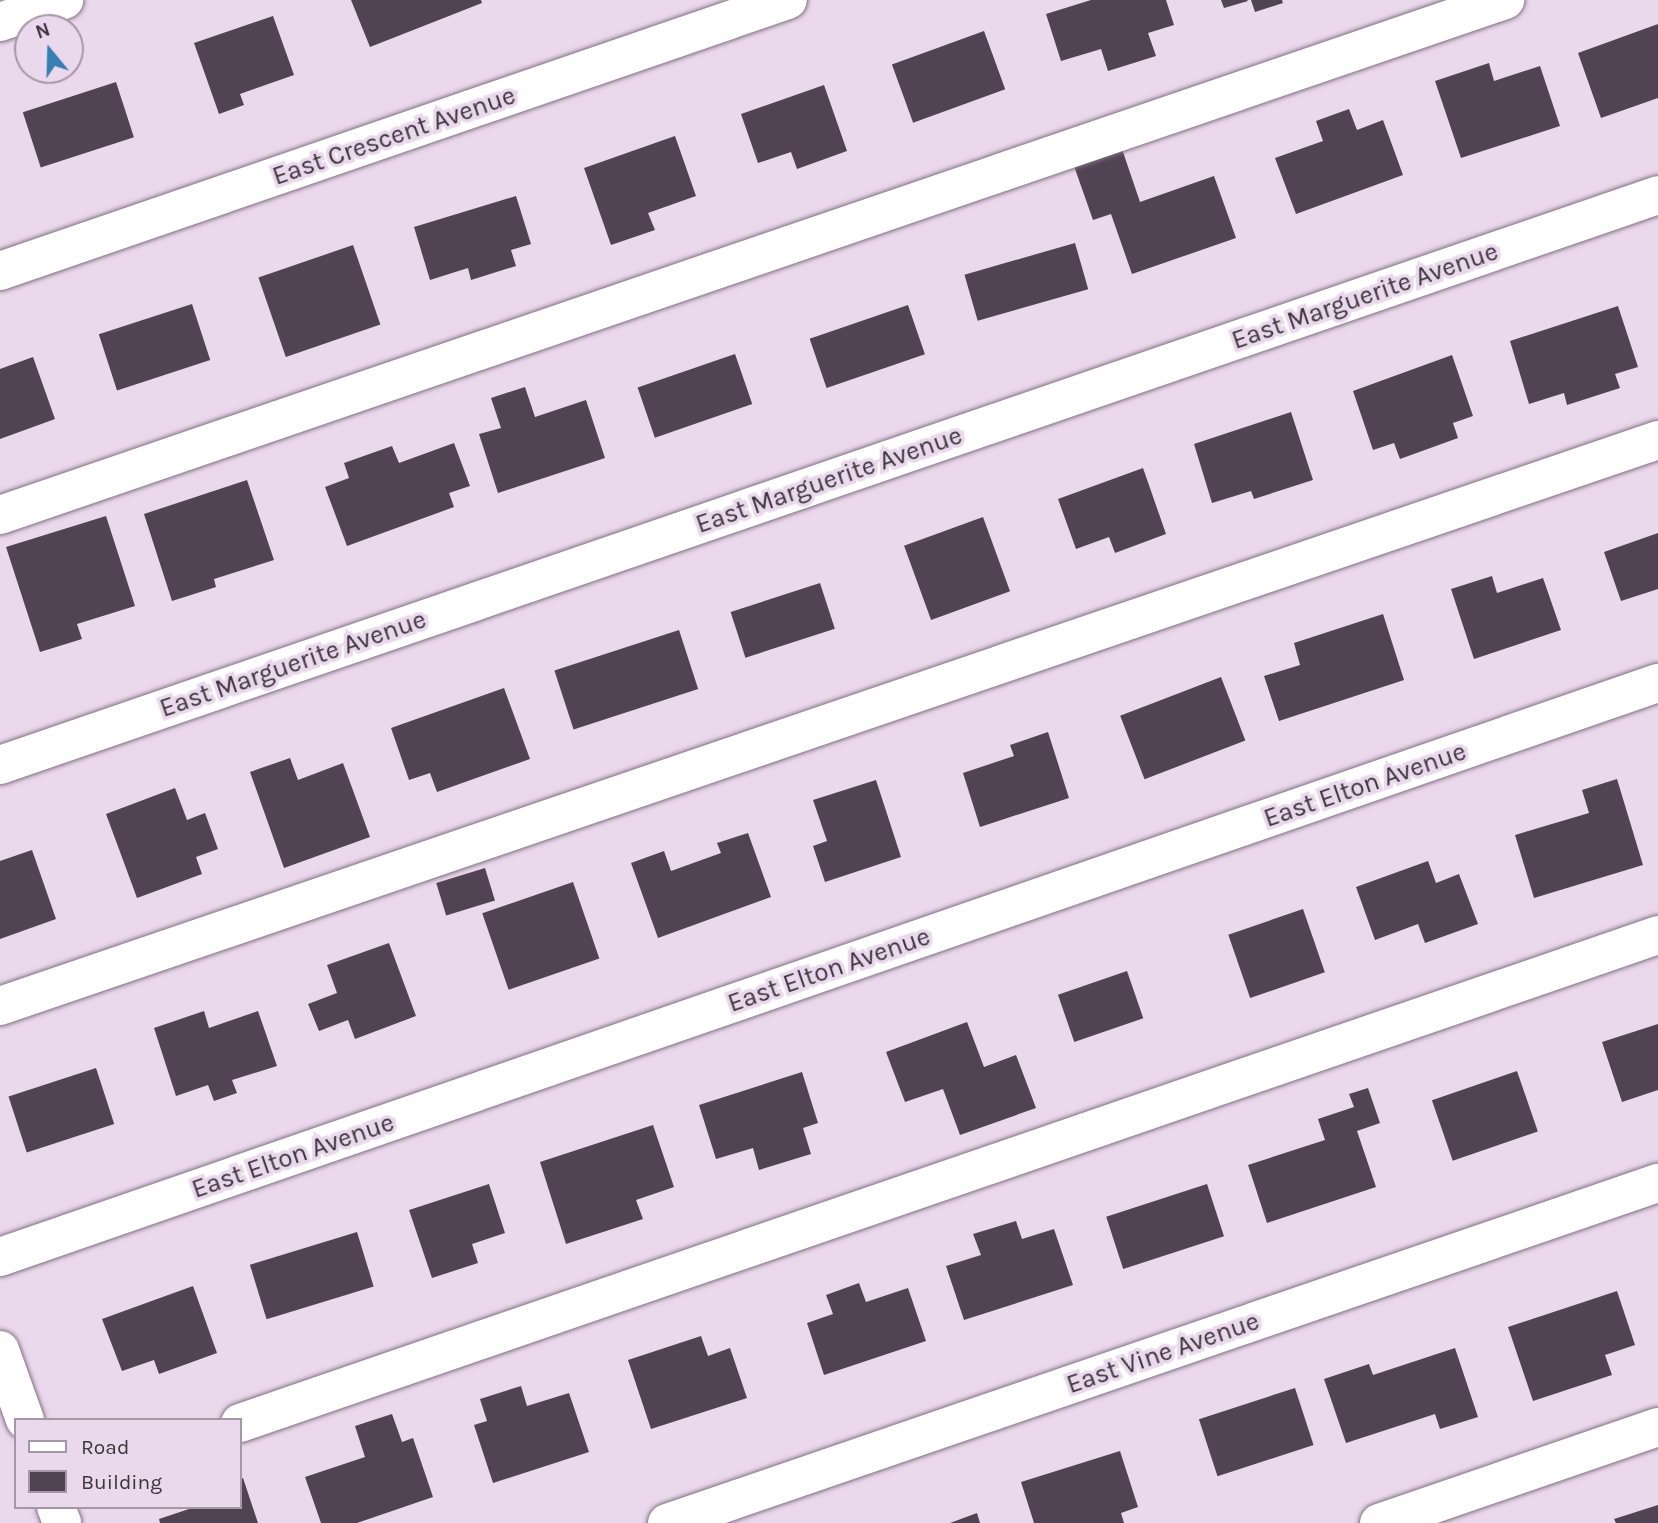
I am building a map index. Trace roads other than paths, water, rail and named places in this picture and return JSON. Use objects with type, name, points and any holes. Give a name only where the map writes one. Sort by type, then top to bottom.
[{"type":"street","points":[[0,22],[64,0]]},
{"type":"street","name":"East Crescent Avenue","points":[[0,271],[788,0]]},
{"type":"street","points":[[0,515],[1505,0]]},
{"type":"street","name":"East Marguerite Avenue","points":[[0,765],[1658,195]]},
{"type":"street","points":[[0,1006],[1658,440]]},
{"type":"street","name":"East Elton Avenue","points":[[0,1257],[1658,683]]},
{"type":"street","points":[[242,1422],[1658,935]]},
{"type":"street","name":"East Vine Avenue","points":[[667,1523],[1658,1183]]},
{"type":"street","points":[[0,1350],[24,1418]]},
{"type":"street","points":[[1379,1523],[1658,1427]]}]
